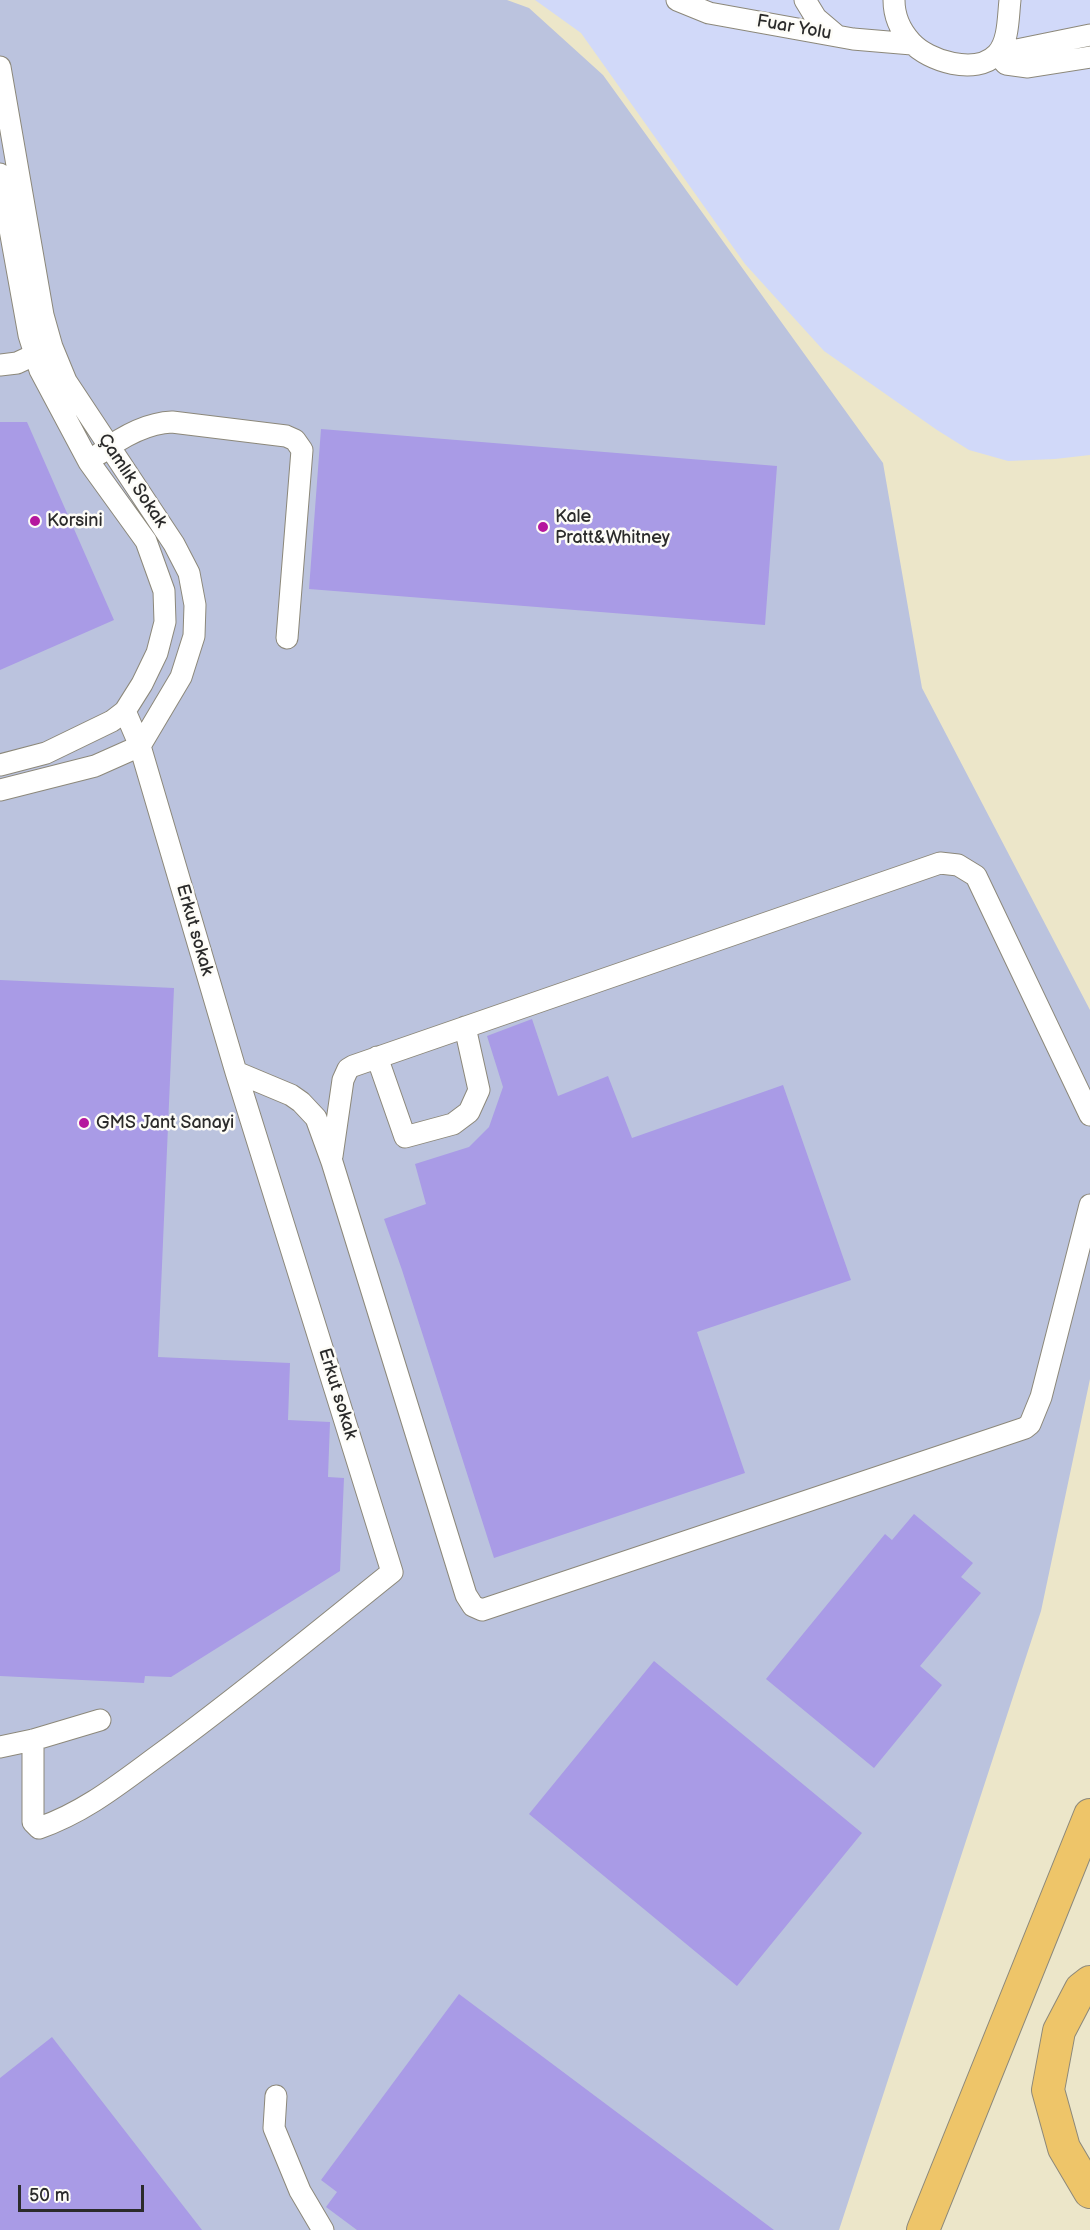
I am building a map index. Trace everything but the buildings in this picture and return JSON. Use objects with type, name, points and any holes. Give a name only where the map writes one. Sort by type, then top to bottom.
[{"type":"highway","points":[[923,2230],[1090,1815]]},
{"type":"highway","points":[[1090,1982],[1081,1989],[1059,2031],[1048,2090],[1064,2148],[1090,2192]]},
{"type":"street","name":"Fuar Yolu","points":[[677,0],[709,13],[837,36],[912,44]]},
{"type":"street","points":[[805,0],[816,18],[837,36]]},
{"type":"street","points":[[894,0],[894,11],[901,29],[912,44],[945,62],[968,66],[997,54],[1090,35]]},
{"type":"street","points":[[997,54],[1006,33],[1010,0]]},
{"type":"street","points":[[997,54],[1006,64],[1028,67],[1090,57]]},
{"type":"street","name":"Çamlık Sokak","points":[[0,67],[43,315],[44,351],[39,370],[89,462],[146,541],[164,591],[165,622],[157,654],[125,711],[112,721],[46,753],[0,765]]},
{"type":"street","name":"Çamlık Sokak","points":[[0,174],[29,335],[66,381],[174,544],[189,573],[195,605],[194,636],[181,677],[140,746]]},
{"type":"street","points":[[0,364],[17,363],[44,351]]},
{"type":"street","points":[[89,462],[109,446],[159,423],[172,422],[286,436],[295,440],[302,450],[287,638]]},
{"type":"street","name":"Erkut sokak","points":[[33,1740],[33,1822],[39,1828],[64,1819],[102,1796],[199,1726],[392,1572],[236,1072],[140,746],[125,711]]},
{"type":"street","points":[[0,790],[95,766],[140,746]]},
{"type":"street","points":[[332,1162],[337,1115],[346,1073],[353,1065],[940,863],[958,865],[976,876],[1090,1114]]},
{"type":"street","points":[[377,1057],[405,1137],[453,1124],[469,1112],[479,1090],[465,1027]]},
{"type":"street","points":[[236,1072],[291,1095],[316,1118],[332,1162],[466,1595],[476,1609],[482,1610],[1025,1428],[1030,1424],[1041,1397],[1090,1206]]},
{"type":"street","points":[[0,1747],[33,1740],[100,1720]]},
{"type":"street","points":[[276,2096],[274,2128],[300,2191],[323,2230]]},
{"type":"shaded area","points":[[0,0],[507,0],[529,8],[603,75],[883,463],[922,688],[1090,1010],[1090,1379],[1041,1611],[839,2230],[0,2230]]},
{"type":"shaded area","points":[[535,0],[1090,0],[1090,455],[1008,461],[969,450],[824,351],[745,264],[581,33]]},
{"type":"place","name":"Korsini","points":[[35,521]]},
{"type":"place","name":"Kale Pratt&Whitney","points":[[543,527]]},
{"type":"place","name":"GMS Jant Sanayi","points":[[84,1123]]}]
